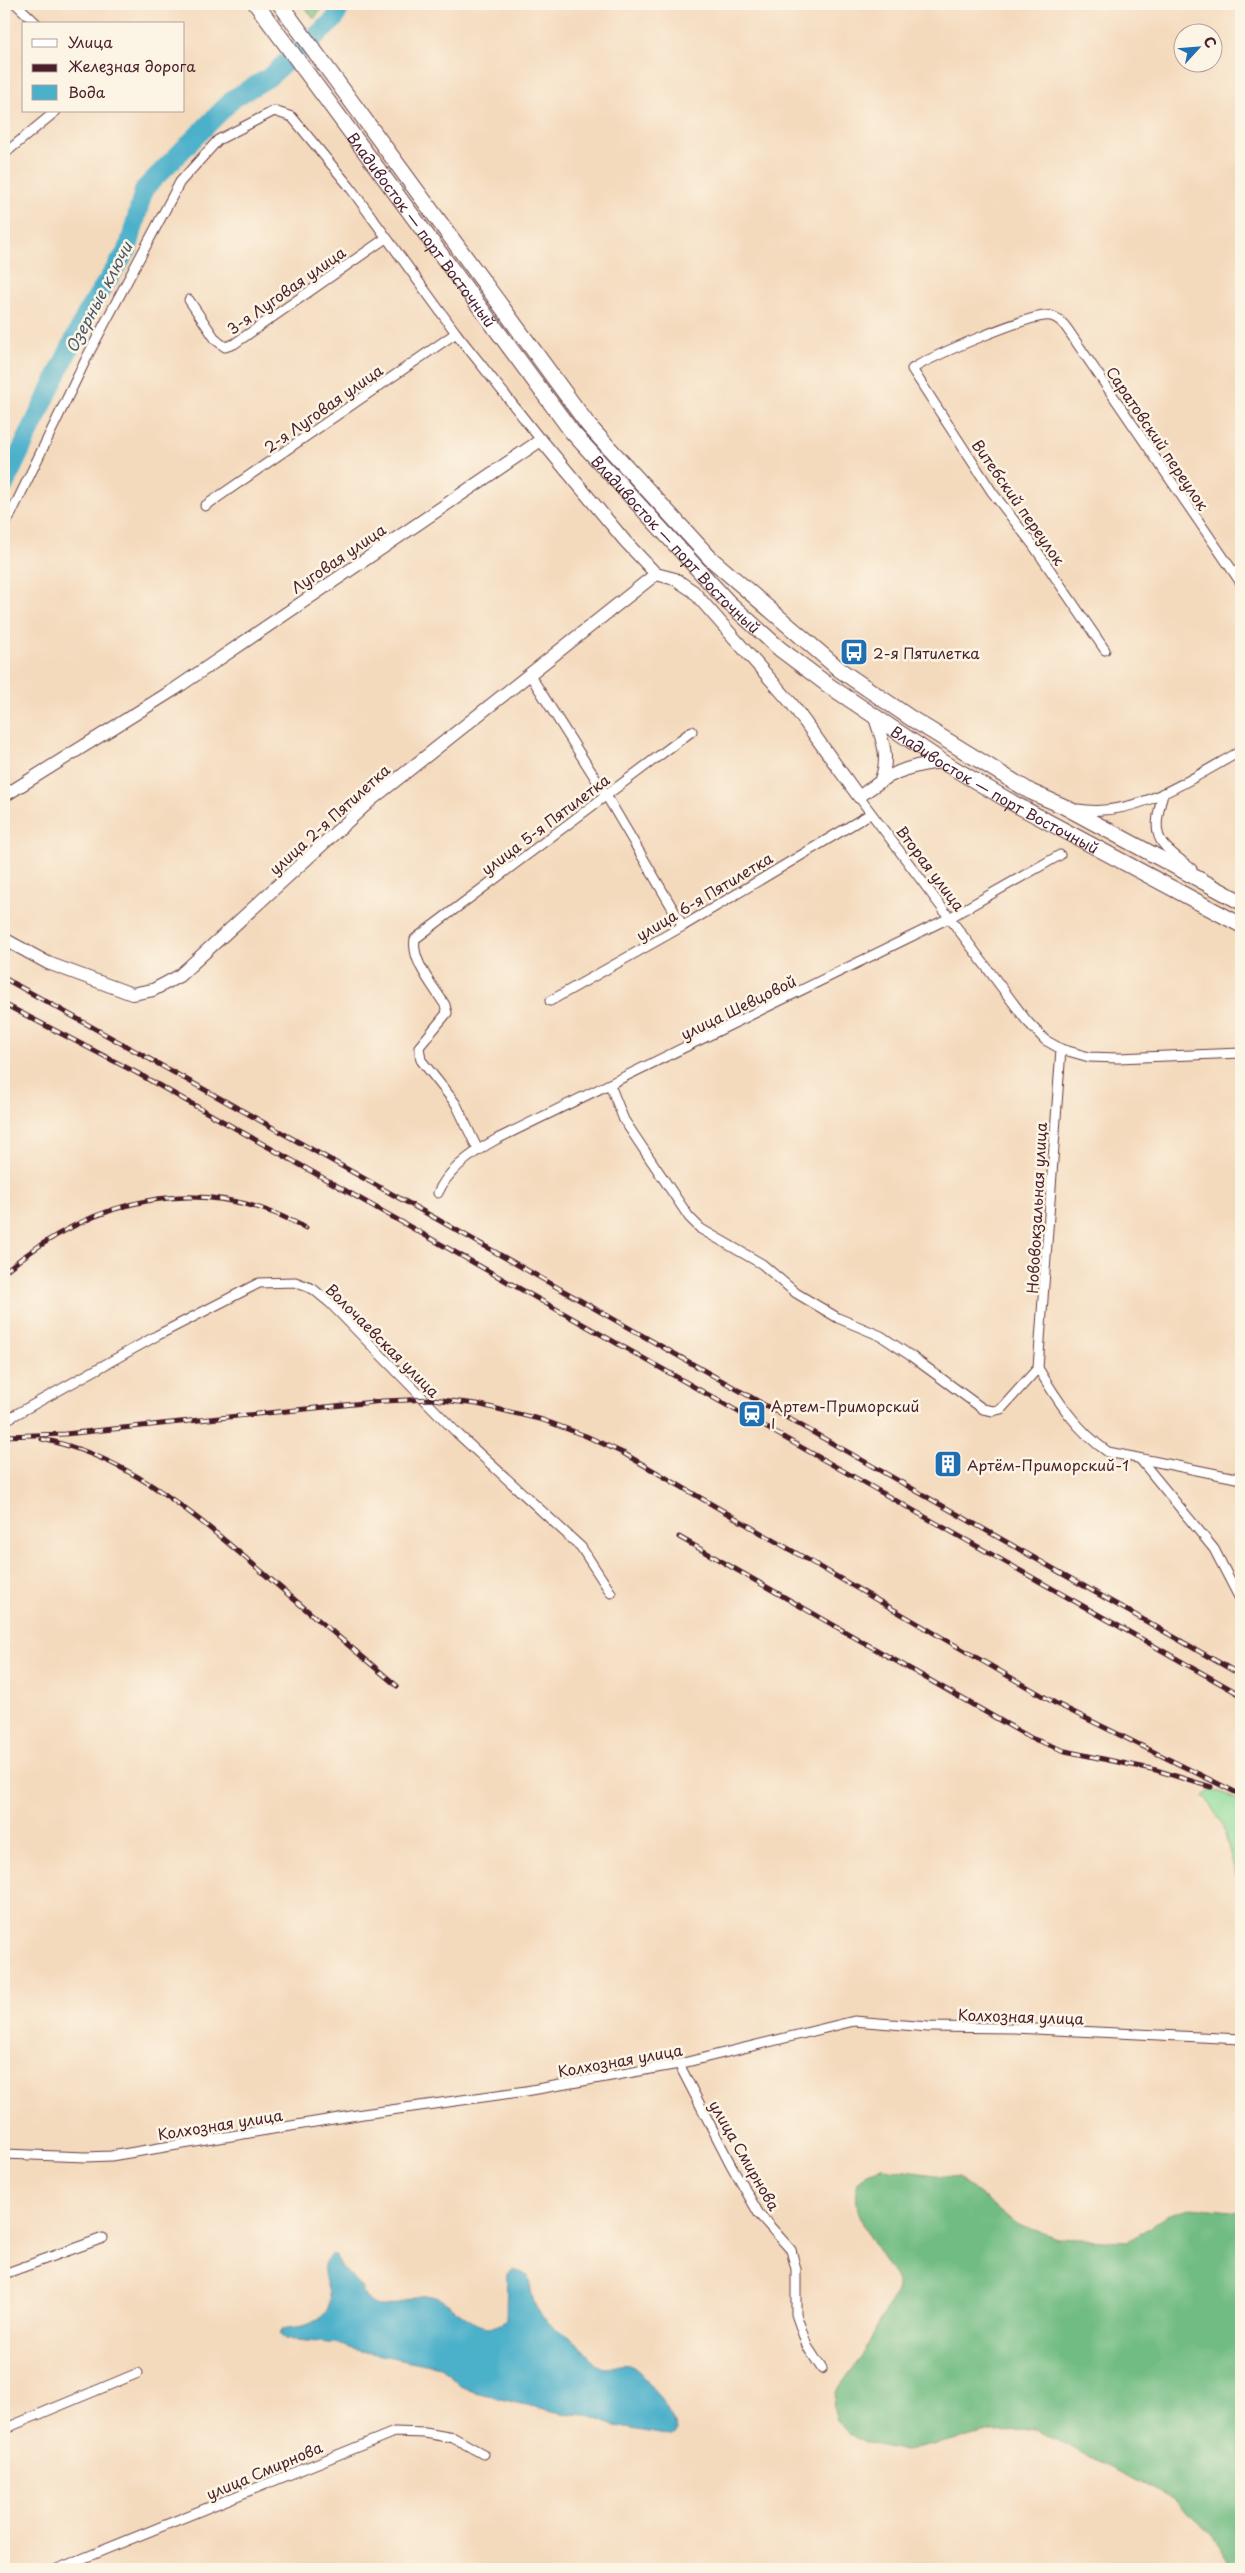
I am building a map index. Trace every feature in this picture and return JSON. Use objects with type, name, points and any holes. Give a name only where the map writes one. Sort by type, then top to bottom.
[{"type":"highway","name":"Владивосток — порт Восточный","points":[[256,4],[314,86],[579,439],[728,602],[780,649],[875,718],[944,762],[1014,803],[1241,924]]},
{"type":"highway","name":"Владивосток — порт Восточный","points":[[280,4],[330,71],[391,159],[589,426],[710,558],[840,670],[912,719],[1031,792],[1063,806],[1241,902]]},
{"type":"main road","points":[[541,440],[624,541],[656,574]]},
{"type":"main road","name":"Луговая улица","points":[[4,796],[175,689],[541,440]]},
{"type":"main road","name":"улица 2-я Пятилетка","points":[[4,939],[48,963],[132,994],[153,990],[165,984],[179,976],[372,800],[656,574]]},
{"type":"main road","name":"Вторая улица","points":[[656,574],[675,578],[693,591],[792,704],[859,797]]},
{"type":"main road","points":[[875,718],[886,753],[886,763],[881,779]]},
{"type":"main road","points":[[859,797],[881,779],[910,766],[944,762]]},
{"type":"street","points":[[16,4],[34,22]]},
{"type":"street","points":[[9,518],[90,353],[180,182],[218,140],[274,111],[292,117],[349,186],[456,332],[541,440]]},
{"type":"street","points":[[4,154],[55,112]]},
{"type":"street","name":"3-я Луговая улица","points":[[189,300],[216,340],[225,347],[234,344],[386,238]]},
{"type":"street","name":"Саратовский переулок","points":[[912,369],[943,353],[1024,321],[1046,316],[1058,319],[1068,330],[1241,583]]},
{"type":"street","name":"2-я Луговая улица","points":[[205,506],[456,332]]},
{"type":"street","name":"Витебский переулок","points":[[912,369],[992,492],[1033,545],[1105,650]]},
{"type":"street","points":[[530,675],[606,795],[683,926]]},
{"type":"street","name":"улица 5-я Пятилетка","points":[[478,1150],[456,1104],[421,1060],[419,1047],[447,1013],[445,1005],[417,958],[413,948],[415,939],[692,731]]},
{"type":"street","points":[[1063,806],[1097,812],[1116,810],[1163,793],[1241,751]]},
{"type":"street","points":[[1163,793],[1155,822],[1159,840],[1170,852],[1220,891]]},
{"type":"street","name":"Вторая улица","points":[[859,797],[1026,1020],[1045,1040],[1061,1049],[1089,1057],[1118,1058],[1241,1053]]},
{"type":"street","name":"улица 6-я Пятилетка","points":[[550,1001],[683,926],[870,814]]},
{"type":"street","name":"улица Шевцовой","points":[[438,1193],[443,1181],[478,1150],[949,918],[1060,855]]},
{"type":"street","name":"Нововокзальная улица","points":[[1038,1368],[1061,1049]]},
{"type":"street","points":[[610,1085],[624,1120],[690,1217],[701,1229],[762,1264],[796,1293],[838,1318],[881,1336],[983,1409],[993,1411],[1001,1408],[1038,1368],[1056,1398],[1091,1441],[1108,1452],[1241,1479]]},
{"type":"street","name":"Волочаевская улица","points":[[4,1421],[158,1335],[259,1283],[294,1282],[313,1289],[330,1303],[458,1434],[581,1547],[611,1593]]},
{"type":"street","points":[[1140,1459],[1214,1549],[1241,1601]]},
{"type":"street","name":"Колхозная улица","points":[[4,2154],[111,2156],[362,2114],[526,2091],[679,2064],[854,2021],[928,2027],[1014,2028],[1241,2039]]},
{"type":"street","name":"улица Смирнова","points":[[679,2064],[731,2165],[760,2214],[791,2250],[796,2269],[796,2314],[807,2346],[822,2369]]},
{"type":"street","points":[[4,2274],[103,2238]]},
{"type":"street","points":[[4,2429],[138,2373]]},
{"type":"street","name":"улица Смирнова","points":[[57,2569],[69,2567],[394,2432],[425,2433],[454,2438],[483,2454]]},
{"type":"green space","points":[[303,4],[325,4],[314,19]]},
{"type":"green space","points":[[1212,1790],[1241,1801],[1241,1895],[1222,1823],[1204,1796]]},
{"type":"green space","points":[[882,2168],[959,2178],[1015,2223],[1057,2238],[1128,2241],[1170,2214],[1191,2207],[1241,2212],[1241,2569],[1233,2569],[1210,2532],[1171,2498],[1037,2430],[992,2431],[906,2451],[867,2443],[849,2433],[837,2420],[833,2406],[836,2392],[859,2360],[896,2292],[898,2282],[874,2245],[859,2214],[856,2199],[857,2186],[864,2175]]},
{"type":"water","points":[[331,2255],[335,2255],[372,2304],[382,2306],[420,2296],[435,2297],[469,2319],[487,2327],[497,2326],[506,2320],[507,2274],[513,2270],[520,2271],[527,2276],[534,2302],[542,2317],[581,2346],[599,2366],[611,2368],[625,2364],[635,2368],[642,2374],[663,2403],[677,2428],[677,2432],[671,2436],[615,2426],[586,2415],[561,2413],[479,2394],[460,2386],[440,2367],[352,2349],[340,2344],[285,2339],[280,2335],[282,2329],[309,2324],[322,2316],[328,2308],[329,2299],[324,2271],[325,2262]]},
{"type":"waterway","name":"Озерные ключи","points":[[4,486],[88,310],[128,249],[144,189],[234,98],[268,78],[334,20],[342,4]]},
{"type":"railway","points":[[4,978],[435,1218],[1241,1675]]},
{"type":"railway","points":[[4,1004],[137,1073],[1241,1695]]},
{"type":"railway","points":[[4,1272],[38,1246],[74,1226],[111,1210],[149,1200],[188,1197],[227,1200],[266,1210],[306,1228]]},
{"type":"railway","points":[[4,1436],[65,1434],[383,1401],[433,1399],[477,1404],[543,1420],[586,1436],[623,1453],[1055,1703],[1241,1795]]},
{"type":"railway","points":[[42,1439],[74,1448],[105,1460],[133,1474],[186,1509],[397,1686]]},
{"type":"railway","points":[[679,1537],[1031,1738],[1065,1751],[1156,1770],[1211,1787]]},
{"type":"place","name":"2-я Пятилетка","points":[[854,652]]},
{"type":"place","name":"Артем-Приморский I","points":[[752,1414]]},
{"type":"place","name":"Артём-Приморский-1","points":[[948,1464]]}]
